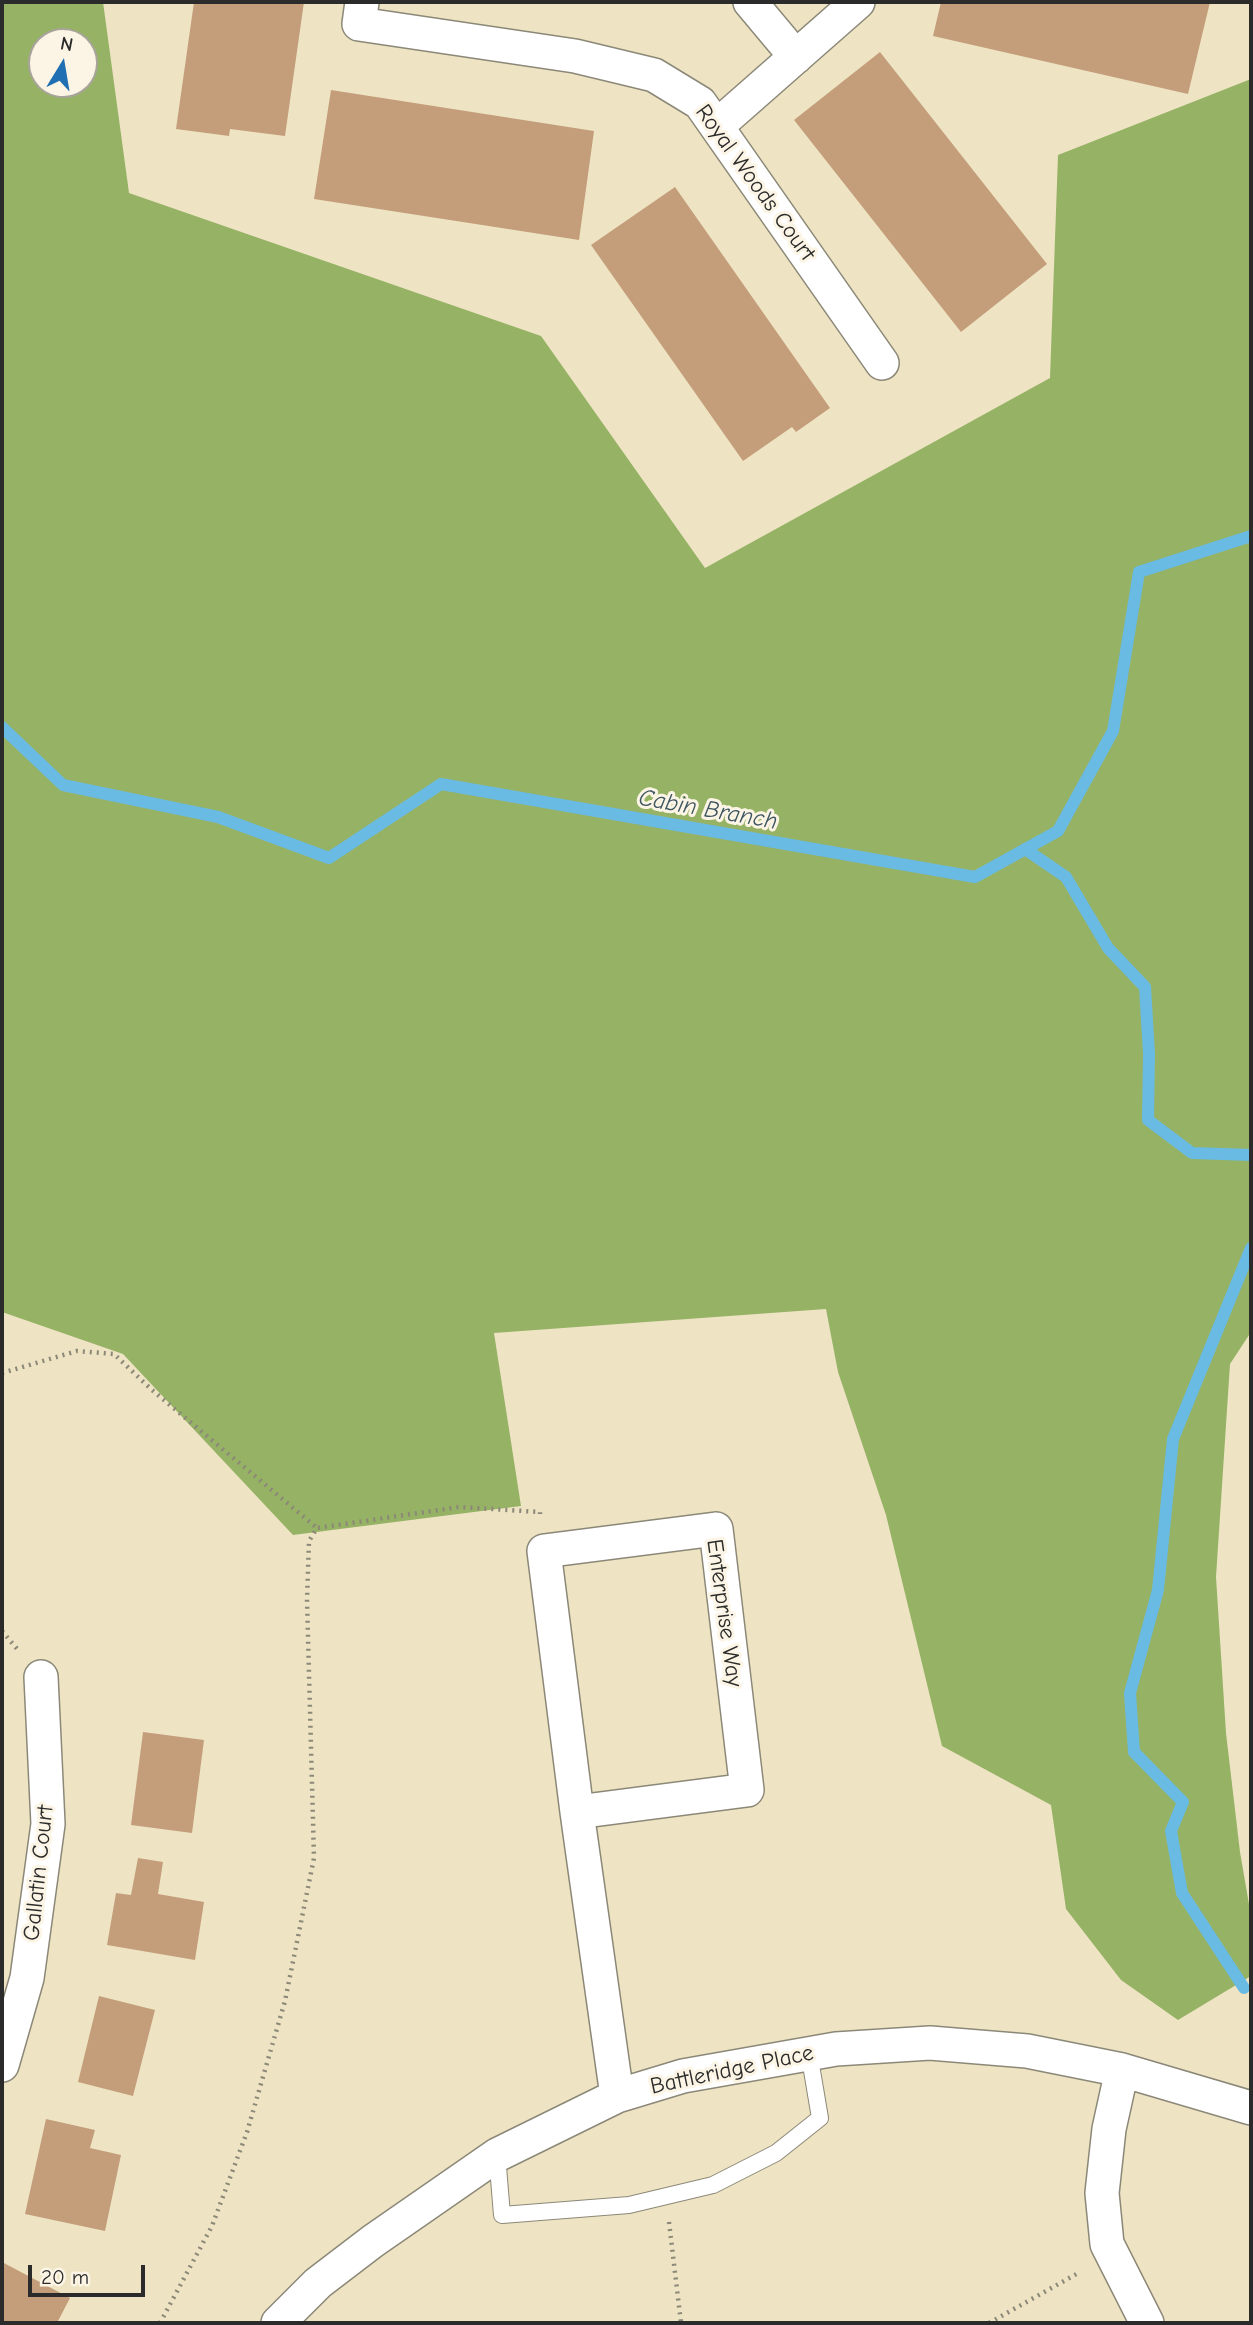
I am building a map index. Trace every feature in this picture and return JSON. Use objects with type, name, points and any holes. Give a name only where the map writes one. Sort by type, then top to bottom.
[{"type":"street","name":"Royal Woods Court","points":[[362,2],[359,24],[575,56],[654,75],[700,103],[882,363]]},
{"type":"street","points":[[750,2],[796,57]]},
{"type":"street","points":[[717,126],[858,2]]},
{"type":"street","name":"Enterprise Way","points":[[544,1551],[716,1529],[747,1790],[577,1812]]},
{"type":"street","points":[[544,1551],[617,2096]]},
{"type":"street","name":"Gallatin Court","points":[[2,2065],[27,1978],[48,1824],[41,1678]]},
{"type":"street","name":"Battleridge Place","points":[[278,2323],[329,2275],[373,2241],[496,2155],[617,2096],[683,2076],[836,2049],[930,2043],[1027,2051],[1122,2070],[1251,2108]]},
{"type":"street","points":[[1122,2070],[1109,2129],[1102,2193],[1107,2244],[1147,2323]]},
{"type":"lane","points":[[496,2155],[502,2215],[629,2205],[713,2185],[776,2154],[820,2118],[809,2053]]},
{"type":"path","points":[[2,1373],[77,1351],[114,1354],[152,1390],[317,1528],[459,1507],[540,1512],[544,1551]]},
{"type":"path","points":[[160,2323],[212,2226],[247,2132],[285,2001],[314,1858],[307,1600],[309,1541],[317,1528]]},
{"type":"path","points":[[665,2197],[681,2323]]},
{"type":"path","points":[[989,2323],[1111,2254]]},
{"type":"green space","points":[[2,2],[103,2],[129,193],[541,336],[705,568],[1050,378],[1058,155],[1251,79],[1251,1332],[1230,1364],[1216,1577],[1226,1733],[1240,1852],[1251,1916],[1251,1976],[1178,2020],[1121,1980],[1066,1909],[1051,1805],[942,1746],[886,1515],[838,1372],[826,1309],[494,1333],[521,1506],[293,1535],[123,1354],[2,1312]]},
{"type":"building","points":[[194,2],[304,2],[285,136],[230,129],[229,136],[176,129]]},
{"type":"building","points":[[941,2],[1210,2],[1188,94],[933,36]]},
{"type":"building","points":[[880,52],[1047,264],[961,332],[794,120]]},
{"type":"building","points":[[331,90],[594,131],[579,240],[314,199]]},
{"type":"building","points":[[675,187],[830,408],[796,432],[792,427],[743,461],[591,245]]},
{"type":"building","points":[[143,1732],[204,1740],[192,1833],[131,1825]]},
{"type":"building","points":[[138,1858],[163,1862],[158,1894],[204,1902],[195,1960],[107,1945],[116,1893],[131,1895]]},
{"type":"building","points":[[99,1996],[155,2010],[133,2096],[78,2082]]},
{"type":"building","points":[[46,2119],[95,2130],[90,2148],[121,2155],[105,2231],[25,2214]]},
{"type":"building","points":[[2,2262],[70,2298],[57,2323],[2,2323]]},
{"type":"waterway","name":"Cabin Branch","points":[[2,727],[63,785],[218,817],[329,858],[441,784],[975,877],[1058,831],[1113,731],[1139,572],[1251,536]]},
{"type":"waterway","points":[[1025,849],[1066,877],[1108,948],[1145,987],[1149,1054],[1148,1120],[1192,1153],[1251,1155]]},
{"type":"waterway","points":[[1244,1988],[1182,1893],[1171,1831],[1183,1802],[1134,1752],[1130,1693],[1158,1590],[1173,1439],[1251,1248]]}]
